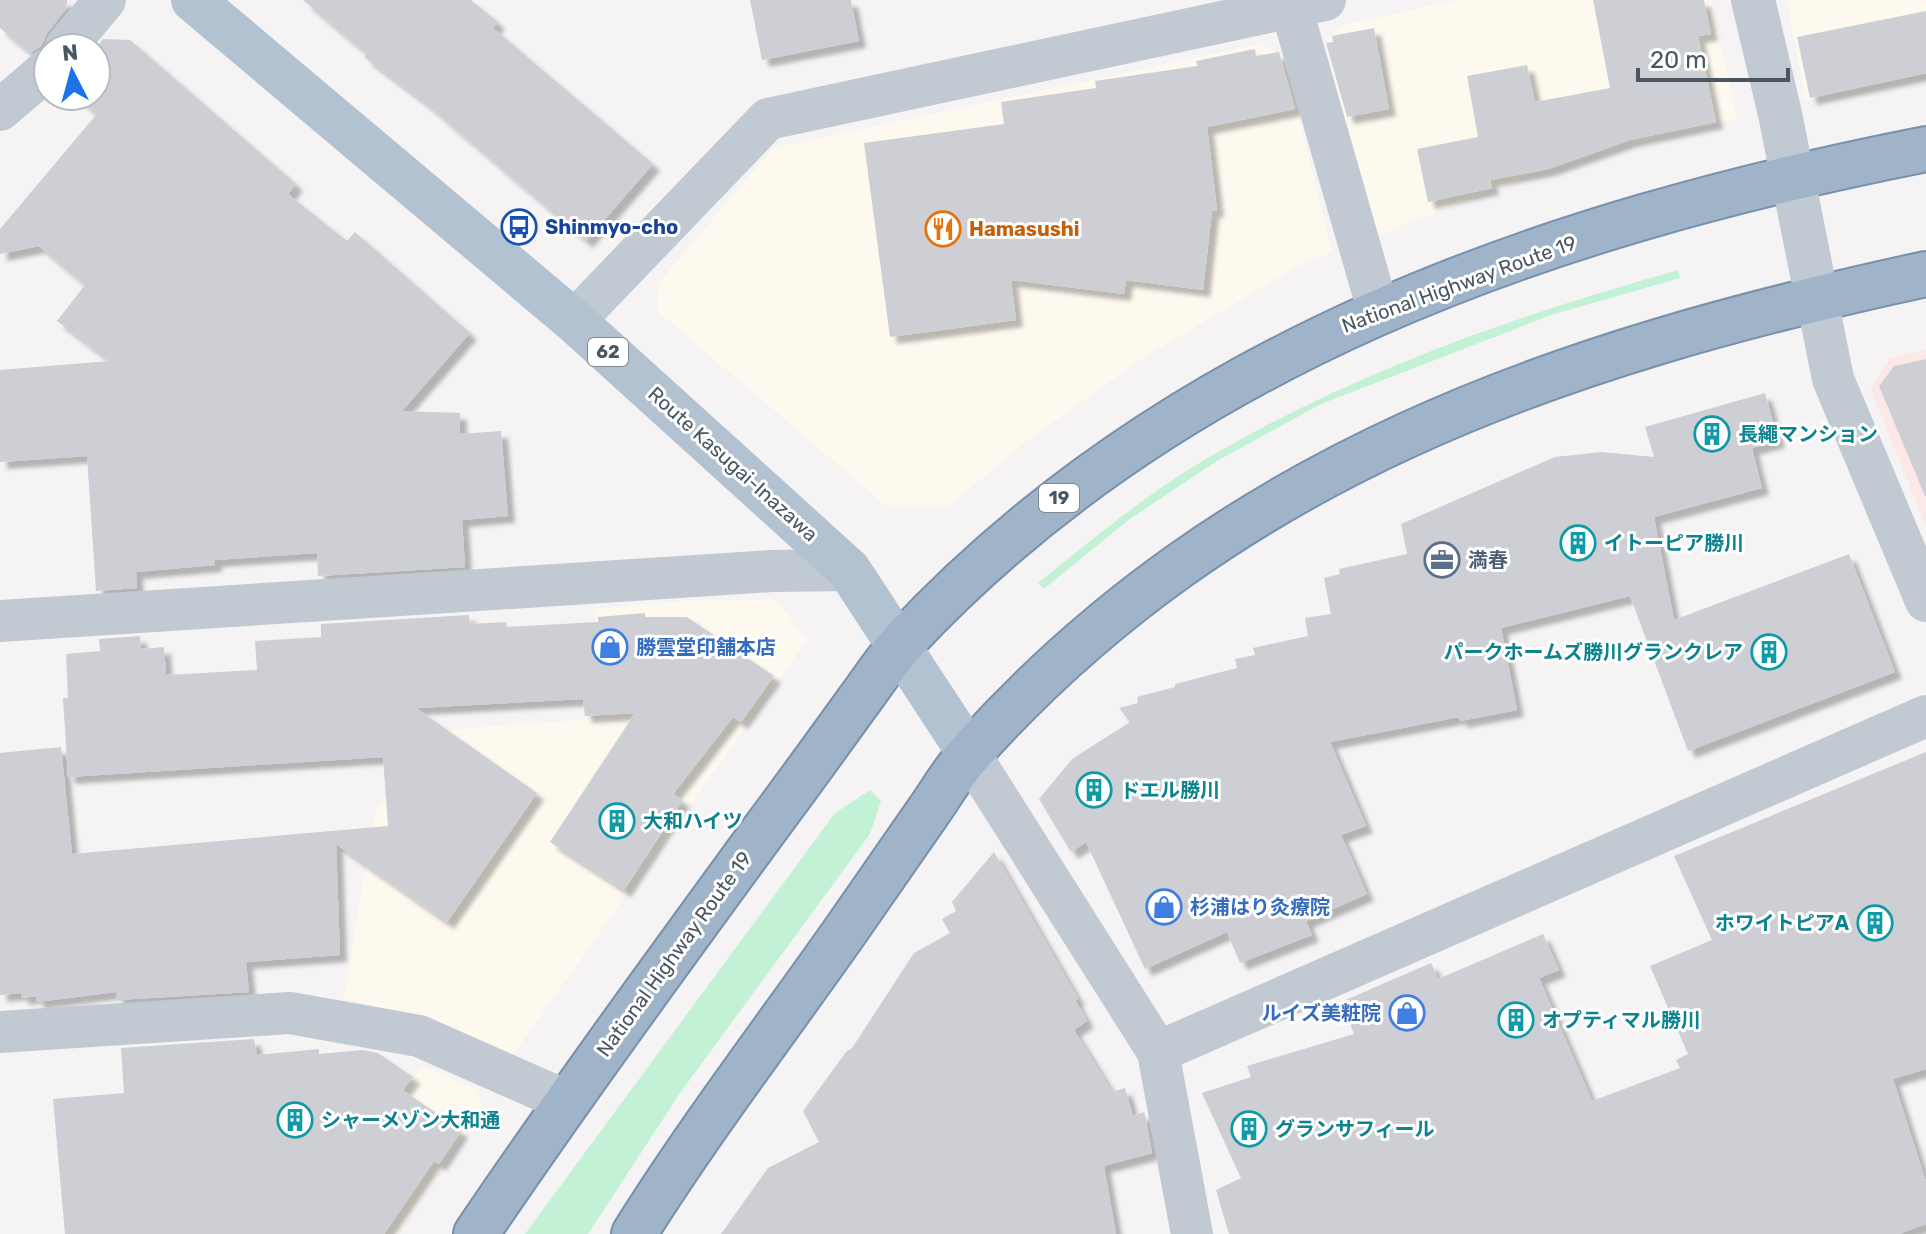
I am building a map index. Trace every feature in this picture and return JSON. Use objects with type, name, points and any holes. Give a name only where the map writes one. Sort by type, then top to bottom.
[{"type":"highway","name":"National Highway Route 19","points":[[476,1234],[566,1101],[900,645],[997,551],[1054,503],[1131,446],[1296,348],[1378,310],[1596,234],[1793,178],[1926,149]]},
{"type":"highway","points":[[649,1228],[969,753],[1079,644],[1145,589],[1272,502],[1342,464],[1513,391],[1625,352],[1766,309],[1926,274]]},
{"type":"main road","name":"Route Kasugai-Inazawa","points":[[193,0],[574,321],[849,570],[969,753]]},
{"type":"street","points":[[78,32],[105,0]]},
{"type":"street","points":[[1753,0],[1833,379],[1926,601]]},
{"type":"street","points":[[574,321],[768,119],[1302,2],[1378,310]]},
{"type":"street","points":[[0,110],[32,83]]},
{"type":"street","points":[[0,621],[772,571],[849,570]]},
{"type":"street","points":[[1158,1052],[1926,716]]},
{"type":"street","points":[[969,753],[1158,1052],[1192,1234]]},
{"type":"street","points":[[0,1032],[290,1013],[419,1036],[566,1101]]},
{"type":"shaded area","points":[[1457,0],[1712,0],[1737,119],[1615,149],[1531,175],[1373,237],[1326,45],[1339,26]]},
{"type":"shaded area","points":[[1787,0],[1926,0],[1926,74],[1806,101]]},
{"type":"shaded area","points":[[1259,44],[1284,56],[1332,252],[1295,268],[1143,358],[1020,446],[948,507],[888,507],[657,311],[658,284],[773,148]]},
{"type":"shaded area","points":[[1926,350],[1926,526],[1871,389],[1890,358]]},
{"type":"shaded area","points":[[694,600],[776,600],[807,640],[513,1055],[419,1016],[344,999],[374,815],[433,731],[602,718],[595,609]]},
{"type":"shaded area","points":[[422,1066],[478,1090],[482,1108],[398,1234],[129,1234],[334,1198]]},
{"type":"green space","points":[[1678,270],[1680,278],[1551,315],[1321,404],[1217,461],[1127,521],[1044,589],[1038,583],[1172,481],[1220,451],[1330,394],[1501,325]]},
{"type":"green space","points":[[870,790],[881,801],[870,834],[680,1093],[588,1234],[525,1234],[835,813]]},
{"type":"building","points":[[0,0],[67,0],[66,9],[48,32],[32,32],[30,53],[0,28]]},
{"type":"building","points":[[303,0],[471,0],[498,22],[493,28],[653,164],[586,241],[424,102],[364,57],[367,54]]},
{"type":"building","points":[[750,0],[851,0],[859,41],[762,60]]},
{"type":"building","points":[[1593,0],[1704,0],[1711,34],[1698,36],[1716,122],[1630,140],[1548,169],[1490,180],[1492,188],[1428,202],[1417,149],[1478,137],[1467,76],[1527,65],[1535,102],[1610,88]]},
{"type":"building","points":[[1926,11],[1926,73],[1810,98],[1797,37]]},
{"type":"building","points":[[1374,28],[1389,109],[1347,117],[1326,43],[1333,42],[1332,36]]},
{"type":"building","points":[[112,39],[130,40],[296,184],[288,194],[347,241],[355,232],[470,333],[402,411],[460,413],[460,434],[501,431],[508,516],[462,520],[465,567],[318,576],[317,553],[215,560],[215,565],[136,572],[137,588],[96,591],[87,456],[0,462],[0,370],[110,361],[57,321],[85,285],[39,246],[0,254],[0,229],[96,115],[93,112],[112,112]]},
{"type":"building","points":[[1255,49],[1256,56],[1279,52],[1295,109],[1207,127],[1217,210],[1212,211],[1203,290],[1126,280],[1124,294],[1011,280],[1016,320],[890,337],[864,143],[1004,124],[1001,102],[1096,88],[1095,81],[1197,66],[1196,61]]},
{"type":"building","points":[[1926,359],[1925,496],[1879,386],[1894,366]]},
{"type":"building","points":[[1765,393],[1778,441],[1752,448],[1762,488],[1654,517],[1674,620],[1849,554],[1895,672],[1688,751],[1630,596],[1501,628],[1517,710],[1460,721],[1459,717],[1330,742],[1366,826],[1341,835],[1367,894],[1306,921],[1312,935],[1240,963],[1227,932],[1145,969],[1086,842],[1071,852],[1039,799],[1072,759],[1130,722],[1119,708],[1138,703],[1137,697],[1175,687],[1175,684],[1237,668],[1235,659],[1255,655],[1253,648],[1308,636],[1305,618],[1331,614],[1324,578],[1340,574],[1339,569],[1407,554],[1401,524],[1555,457],[1601,452],[1654,457],[1645,427]]},
{"type":"building","points":[[645,613],[645,617],[687,617],[774,676],[741,722],[733,717],[673,794],[683,800],[624,890],[550,842],[635,713],[585,716],[583,699],[416,708],[537,793],[447,922],[336,844],[340,955],[246,962],[249,992],[117,1000],[116,992],[37,1002],[36,996],[22,998],[21,993],[0,995],[0,753],[61,747],[72,854],[388,826],[383,757],[68,777],[63,698],[68,698],[66,654],[100,651],[99,639],[140,636],[141,649],[164,647],[166,675],[257,670],[255,641],[321,637],[321,624],[469,615],[470,624],[506,622],[507,627],[598,622],[598,617]]},
{"type":"building","points":[[1926,752],[1926,1069],[1893,1079],[1926,1182],[1926,1224],[1899,1234],[1229,1234],[1216,1190],[1241,1178],[1202,1093],[1251,1077],[1247,1066],[1354,1034],[1341,1002],[1431,963],[1438,979],[1543,934],[1559,970],[1539,978],[1592,1101],[1680,1068],[1676,1060],[1688,1054],[1650,966],[1712,940],[1674,856]]},
{"type":"building","points":[[994,852],[1078,999],[1075,1000],[1087,1021],[1074,1030],[1112,1092],[1125,1088],[1133,1116],[1144,1112],[1145,1115],[1152,1153],[1104,1166],[1116,1234],[721,1234],[768,1168],[819,1142],[803,1111],[852,1048],[914,953],[950,933],[942,919],[956,911],[952,902]]},
{"type":"building","points":[[254,1039],[257,1055],[319,1049],[319,1054],[363,1050],[378,1053],[413,1077],[403,1090],[461,1131],[439,1164],[434,1161],[384,1234],[65,1234],[53,1099],[124,1093],[121,1048]]},
{"type":"place","name":"Shinmyo-cho","points":[[519,227]]},
{"type":"place","name":"Hamasushi","points":[[943,229]]},
{"type":"place","name":"長繩マンション","points":[[1712,434]]},
{"type":"place","name":"イトーピア勝川","points":[[1578,543]]},
{"type":"place","name":"満春","points":[[1442,560]]},
{"type":"place","name":"勝雲堂印舗本店","points":[[610,647]]},
{"type":"place","name":"パークホームズ勝川グランクレア","points":[[1769,652]]},
{"type":"place","name":"ドエル勝川","points":[[1094,790]]},
{"type":"place","name":"大和ハイツ","points":[[617,821]]},
{"type":"place","name":"杉浦はり灸療院","points":[[1164,907]]},
{"type":"place","name":"ホワイトピアA","points":[[1875,923]]},
{"type":"place","name":"ルイズ美粧院","points":[[1407,1013]]},
{"type":"place","name":"オプティマル勝川","points":[[1516,1020]]},
{"type":"place","name":"シャーメゾン大和通","points":[[295,1120]]},
{"type":"place","name":"グランサフィール","points":[[1249,1129]]}]
